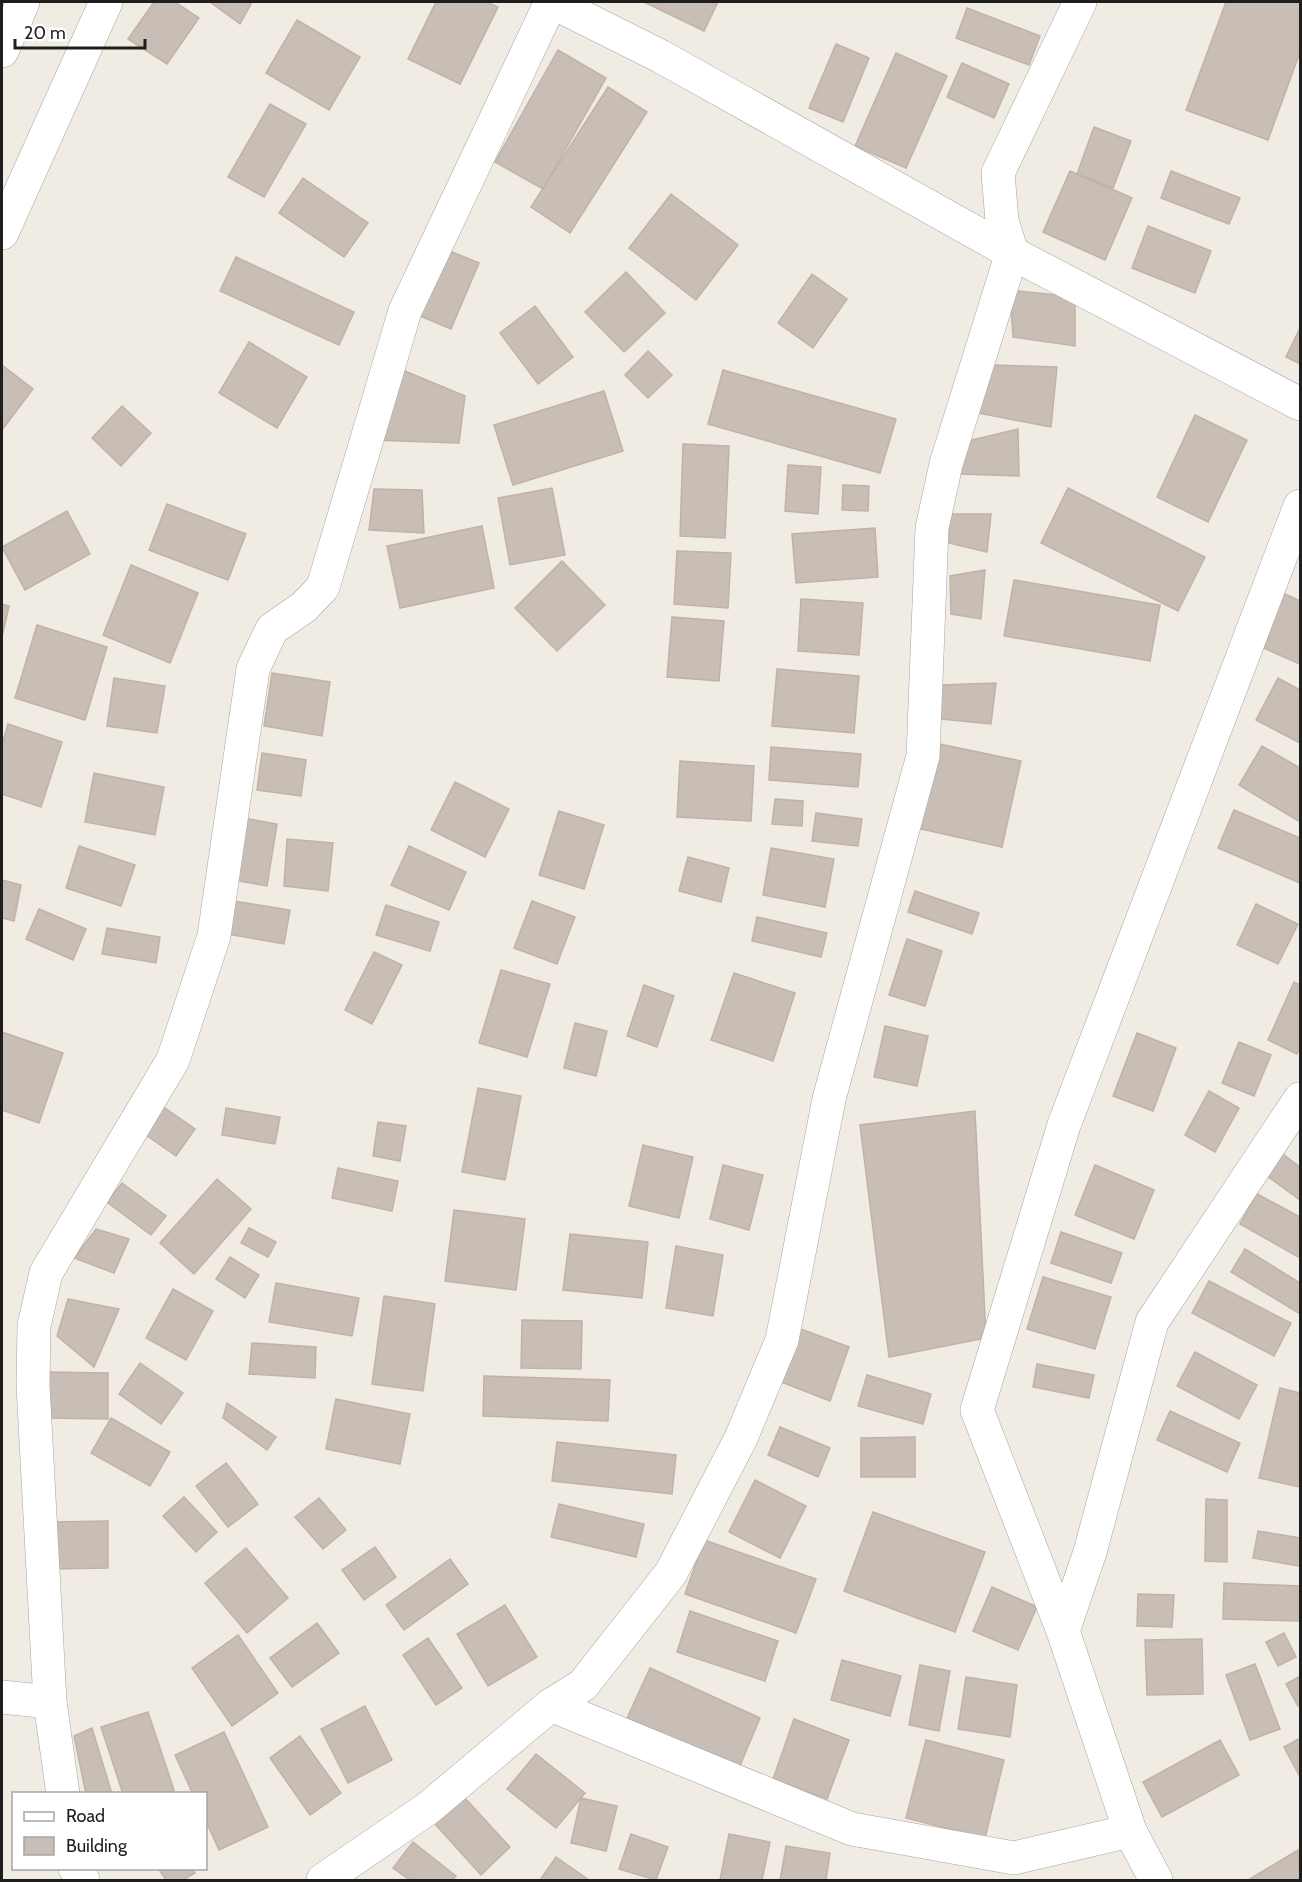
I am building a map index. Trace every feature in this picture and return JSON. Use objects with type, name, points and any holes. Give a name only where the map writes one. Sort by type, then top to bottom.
[{"type":"street","points":[[2,51],[24,2]]},
{"type":"street","points":[[2,233],[106,2]]},
{"type":"street","points":[[63,1792],[50,1702],[33,1385],[34,1326],[46,1273],[172,1060],[214,936],[253,669],[272,629],[304,608],[323,587],[405,311],[551,2],[660,56],[1012,253],[1300,404]]},
{"type":"street","points":[[322,1881],[427,1809],[551,1705],[583,1686],[671,1573],[741,1438],[782,1340],[830,1099],[923,756],[934,517],[946,464],[1012,253],[1002,221],[998,173],[1080,2]]},
{"type":"street","points":[[1156,1881],[1130,1831],[1063,1631],[977,1410],[1064,1125],[1300,506]]},
{"type":"street","points":[[1063,1631],[1090,1552],[1152,1322],[1300,1099]]},
{"type":"street","points":[[2,1697],[50,1702]]},
{"type":"street","points":[[551,1705],[852,1829],[1014,1858],[1130,1831]]},
{"type":"building","points":[[154,2],[175,2],[199,18],[167,64],[128,39]]},
{"type":"building","points":[[210,2],[252,2],[240,24]]},
{"type":"building","points":[[436,2],[487,2],[498,7],[460,84],[408,59]]},
{"type":"building","points":[[644,2],[718,2],[704,31]]},
{"type":"building","points":[[1226,2],[1300,2],[1300,52],[1268,140],[1186,110]]},
{"type":"building","points":[[967,8],[1040,36],[1029,65],[956,38]]},
{"type":"building","points":[[297,20],[360,57],[329,110],[266,73]]},
{"type":"building","points":[[836,44],[869,58],[843,122],[809,108]]},
{"type":"building","points":[[558,50],[606,78],[543,189],[495,162]]},
{"type":"building","points":[[896,53],[947,76],[906,168],[855,146]]},
{"type":"building","points":[[962,63],[1009,84],[994,118],[947,97]]},
{"type":"building","points":[[608,87],[647,112],[570,233],[531,207]]},
{"type":"building","points":[[270,104],[306,124],[264,197],[228,177]]},
{"type":"building","points":[[1094,127],[1131,141],[1113,188],[1077,174]]},
{"type":"building","points":[[1070,171],[1132,198],[1105,260],[1043,232]]},
{"type":"building","points":[[1171,171],[1240,198],[1229,224],[1161,198]]},
{"type":"building","points":[[303,178],[368,223],[344,257],[279,213]]},
{"type":"building","points":[[671,194],[738,245],[696,300],[629,248]]},
{"type":"building","points":[[1148,226],[1211,251],[1195,293],[1132,268]]},
{"type":"building","points":[[440,247],[479,263],[451,329],[413,313]]},
{"type":"building","points":[[236,257],[354,312],[339,345],[220,291]]},
{"type":"building","points":[[626,272],[665,313],[624,352],[585,312]]},
{"type":"building","points":[[812,274],[847,299],[813,348],[778,323]]},
{"type":"building","points":[[1010,290],[1075,297],[1075,346],[1013,337]]},
{"type":"building","points":[[535,306],[573,357],[538,384],[500,333]]},
{"type":"building","points":[[1300,328],[1300,364],[1286,357]]},
{"type":"building","points":[[249,342],[307,377],[277,428],[219,393]]},
{"type":"building","points":[[648,351],[672,375],[648,398],[625,375]]},
{"type":"building","points":[[2,365],[33,389],[2,430]]},
{"type":"building","points":[[992,365],[1057,367],[1051,427],[978,413]]},
{"type":"building","points":[[400,369],[465,396],[459,443],[371,440]]},
{"type":"building","points":[[723,370],[896,419],[880,473],[708,424]]},
{"type":"building","points":[[604,391],[623,451],[513,485],[494,425]]},
{"type":"building","points":[[122,406],[151,433],[121,466],[92,438]]},
{"type":"building","points":[[1195,415],[1247,440],[1208,522],[1157,497]]},
{"type":"building","points":[[1018,429],[1019,476],[961,474],[963,442]]},
{"type":"building","points":[[683,444],[729,446],[725,538],[680,536]]},
{"type":"building","points":[[788,465],[821,467],[818,514],[785,511]]},
{"type":"building","points":[[843,485],[869,486],[868,511],[842,510]]},
{"type":"building","points":[[552,488],[565,555],[510,565],[498,498]]},
{"type":"building","points":[[1068,488],[1205,557],[1178,611],[1041,543]]},
{"type":"building","points":[[374,489],[422,490],[424,533],[369,530]]},
{"type":"building","points":[[167,504],[246,534],[228,580],[149,550]]},
{"type":"building","points":[[67,511],[90,554],[25,590],[2,547]]},
{"type":"building","points":[[950,514],[991,514],[987,552],[949,543]]},
{"type":"building","points":[[482,526],[494,588],[400,608],[387,546]]},
{"type":"building","points":[[875,528],[878,577],[796,583],[792,534]]},
{"type":"building","points":[[677,551],[731,553],[728,608],[674,604]]},
{"type":"building","points":[[562,561],[605,605],[557,651],[515,608]]},
{"type":"building","points":[[131,565],[198,593],[170,663],[103,635]]},
{"type":"building","points":[[985,570],[981,619],[951,614],[950,576]]},
{"type":"building","points":[[1014,580],[1160,605],[1150,661],[1004,636]]},
{"type":"building","points":[[1283,593],[1300,601],[1300,664],[1259,646]]},
{"type":"building","points":[[801,599],[863,603],[859,655],[798,651]]},
{"type":"building","points":[[2,604],[9,606],[2,637]]},
{"type":"building","points":[[672,617],[724,621],[719,681],[667,677]]},
{"type":"building","points":[[37,625],[107,647],[85,720],[15,698]]},
{"type":"building","points":[[777,669],[859,676],[854,733],[772,726]]},
{"type":"building","points":[[272,673],[330,682],[322,736],[264,726]]},
{"type":"building","points":[[114,678],[165,686],[157,733],[107,726]]},
{"type":"building","points":[[1278,678],[1300,690],[1300,743],[1256,720]]},
{"type":"building","points":[[996,683],[991,724],[941,719],[940,685]]},
{"type":"building","points":[[8,724],[62,742],[41,807],[2,794],[2,745]]},
{"type":"building","points":[[930,742],[1021,761],[1002,847],[912,827]]},
{"type":"building","points":[[1262,746],[1300,768],[1300,822],[1239,785]]},
{"type":"building","points":[[771,747],[861,754],[858,787],[769,780]]},
{"type":"building","points":[[262,753],[306,760],[301,796],[257,790]]},
{"type":"building","points":[[680,761],[754,766],[751,821],[677,817]]},
{"type":"building","points":[[94,773],[164,787],[155,835],[85,822]]},
{"type":"building","points":[[455,782],[509,809],[485,857],[431,830]]},
{"type":"building","points":[[775,799],[803,801],[802,826],[772,824]]},
{"type":"building","points":[[1234,810],[1300,838],[1300,883],[1218,848]]},
{"type":"building","points":[[559,811],[604,825],[584,889],[539,875]]},
{"type":"building","points":[[816,813],[862,819],[858,846],[812,841]]},
{"type":"building","points":[[237,817],[277,824],[267,886],[227,879]]},
{"type":"building","points":[[287,839],[333,843],[328,891],[284,886]]},
{"type":"building","points":[[79,846],[135,865],[121,906],[66,888]]},
{"type":"building","points":[[409,846],[466,872],[449,910],[391,885]]},
{"type":"building","points":[[771,848],[834,859],[825,907],[763,895]]},
{"type":"building","points":[[688,857],[729,868],[721,902],[679,891]]},
{"type":"building","points":[[2,880],[21,885],[14,921],[2,918]]},
{"type":"building","points":[[915,891],[979,913],[972,934],[908,912]]},
{"type":"building","points":[[233,901],[290,910],[284,944],[227,934]]},
{"type":"building","points":[[532,901],[575,917],[557,964],[514,948]]},
{"type":"building","points":[[1256,904],[1298,924],[1278,964],[1237,945]]},
{"type":"building","points":[[386,905],[439,922],[430,951],[376,935]]},
{"type":"building","points":[[39,909],[86,929],[73,960],[26,939]]},
{"type":"building","points":[[757,917],[827,933],[821,957],[752,941]]},
{"type":"building","points":[[107,928],[160,937],[156,963],[102,954]]},
{"type":"building","points":[[907,939],[942,951],[925,1006],[889,995]]},
{"type":"building","points":[[374,952],[402,965],[372,1024],[345,1010]]},
{"type":"building","points":[[501,970],[550,984],[527,1057],[479,1043]]},
{"type":"building","points":[[734,973],[795,993],[773,1061],[711,1040]]},
{"type":"building","points":[[1294,982],[1300,985],[1300,1046],[1297,1054],[1268,1040]]},
{"type":"building","points":[[644,985],[674,996],[657,1047],[627,1036]]},
{"type":"building","points":[[575,1023],[607,1031],[596,1076],[564,1068]]},
{"type":"building","points":[[885,1026],[928,1036],[917,1086],[874,1077]]},
{"type":"building","points":[[2,1032],[63,1053],[39,1123],[2,1110]]},
{"type":"building","points":[[1137,1033],[1176,1048],[1153,1111],[1113,1096]]},
{"type":"building","points":[[1239,1042],[1271,1055],[1254,1096],[1222,1083]]},
{"type":"building","points":[[478,1088],[521,1096],[505,1180],[462,1172]]},
{"type":"building","points":[[1209,1091],[1239,1108],[1215,1152],[1185,1135]]},
{"type":"building","points":[[155,1101],[195,1129],[176,1156],[136,1128]]},
{"type":"building","points":[[226,1108],[280,1117],[275,1144],[222,1135]]},
{"type":"building","points":[[975,1111],[986,1338],[889,1357],[860,1125]]},
{"type":"building","points":[[378,1122],[406,1126],[400,1161],[373,1156]]},
{"type":"building","points":[[643,1145],[693,1157],[679,1218],[629,1206]]},
{"type":"building","points":[[1283,1154],[1300,1167],[1300,1200],[1267,1176]]},
{"type":"building","points":[[723,1165],[763,1175],[749,1230],[710,1219]]},
{"type":"building","points":[[1095,1165],[1154,1190],[1134,1239],[1075,1215]]},
{"type":"building","points":[[338,1168],[398,1181],[392,1211],[332,1198]]},
{"type":"building","points":[[217,1179],[251,1209],[194,1274],[160,1243]]},
{"type":"building","points":[[122,1183],[166,1216],[151,1235],[107,1202]]},
{"type":"building","points":[[1257,1194],[1300,1217],[1300,1258],[1240,1224]]},
{"type":"building","points":[[454,1210],[525,1219],[516,1290],[445,1281]]},
{"type":"building","points":[[249,1228],[276,1242],[268,1257],[241,1243]]},
{"type":"building","points":[[96,1229],[129,1239],[114,1273],[74,1258]]},
{"type":"building","points":[[1061,1232],[1122,1253],[1111,1283],[1051,1263]]},
{"type":"building","points":[[570,1234],[648,1242],[642,1298],[563,1290]]},
{"type":"building","points":[[676,1246],[723,1255],[713,1316],[666,1308]]},
{"type":"building","points":[[1245,1249],[1300,1283],[1300,1314],[1231,1272]]},
{"type":"building","points":[[230,1257],[259,1275],[245,1298],[216,1279]]},
{"type":"building","points":[[1043,1277],[1111,1297],[1095,1349],[1027,1329]]},
{"type":"building","points":[[1209,1281],[1291,1323],[1274,1356],[1192,1313]]},
{"type":"building","points":[[276,1283],[359,1298],[352,1336],[269,1322]]},
{"type":"building","points":[[173,1289],[213,1311],[186,1360],[146,1338]]},
{"type":"building","points":[[384,1296],[435,1304],[423,1391],[372,1384]]},
{"type":"building","points":[[68,1299],[119,1309],[94,1367],[57,1336]]},
{"type":"building","points":[[522,1320],[582,1321],[581,1369],[521,1368]]},
{"type":"building","points":[[798,1328],[849,1347],[830,1401],[779,1381]]},
{"type":"building","points":[[252,1343],[316,1347],[315,1378],[249,1374]]},
{"type":"building","points":[[1195,1352],[1257,1385],[1239,1419],[1177,1386]]},
{"type":"building","points":[[140,1363],[183,1393],[161,1424],[119,1394]]},
{"type":"building","points":[[1037,1364],[1094,1375],[1089,1398],[1033,1387]]},
{"type":"building","points":[[47,1372],[108,1373],[108,1419],[47,1418]]},
{"type":"building","points":[[867,1375],[931,1394],[923,1424],[858,1406]]},
{"type":"building","points":[[484,1376],[610,1380],[608,1421],[483,1416]]},
{"type":"building","points":[[1280,1388],[1300,1393],[1300,1487],[1259,1478]]},
{"type":"building","points":[[336,1399],[410,1414],[400,1464],[326,1449]]},
{"type":"building","points":[[227,1403],[276,1437],[267,1450],[223,1418]]},
{"type":"building","points":[[1170,1411],[1240,1443],[1227,1472],[1157,1440]]},
{"type":"building","points":[[111,1418],[170,1452],[150,1486],[91,1453]]},
{"type":"building","points":[[780,1427],[830,1448],[818,1477],[768,1455]]},
{"type":"building","points":[[915,1437],[915,1477],[861,1477],[861,1438]]},
{"type":"building","points":[[557,1442],[676,1455],[672,1494],[552,1481]]},
{"type":"building","points":[[226,1463],[258,1504],[228,1527],[196,1486]]},
{"type":"building","points":[[755,1480],[806,1506],[780,1558],[729,1532]]},
{"type":"building","points":[[184,1497],[217,1532],[196,1552],[163,1516]]},
{"type":"building","points":[[319,1498],[346,1530],[323,1549],[295,1517]]},
{"type":"building","points":[[1206,1499],[1227,1500],[1227,1562],[1205,1561]]},
{"type":"building","points":[[559,1504],[644,1524],[636,1557],[551,1537]]},
{"type":"building","points":[[873,1512],[985,1552],[955,1632],[844,1591]]},
{"type":"building","points":[[108,1521],[108,1568],[51,1569],[51,1522]]},
{"type":"building","points":[[1258,1531],[1300,1538],[1300,1566],[1253,1558]]},
{"type":"building","points":[[704,1540],[816,1579],[796,1633],[685,1594]]},
{"type":"building","points":[[375,1547],[396,1577],[364,1600],[342,1570]]},
{"type":"building","points":[[246,1548],[288,1598],[247,1633],[205,1583]]},
{"type":"building","points":[[450,1559],[468,1584],[404,1630],[386,1605]]},
{"type":"building","points":[[1224,1583],[1300,1586],[1300,1621],[1223,1619]]},
{"type":"building","points":[[992,1587],[1037,1607],[1018,1650],[973,1631]]},
{"type":"building","points":[[1138,1594],[1174,1595],[1172,1627],[1137,1626]]},
{"type":"building","points":[[505,1605],[537,1657],[488,1686],[457,1634]]},
{"type":"building","points":[[690,1611],[778,1641],[765,1681],[677,1652]]},
{"type":"building","points":[[317,1623],[339,1653],[292,1687],[270,1658]]},
{"type":"building","points":[[1284,1633],[1296,1657],[1278,1666],[1266,1642]]},
{"type":"building","points":[[238,1635],[278,1693],[232,1726],[192,1668]]},
{"type":"building","points":[[428,1638],[462,1688],[436,1705],[403,1655]]},
{"type":"building","points":[[1202,1639],[1203,1694],[1147,1695],[1145,1640]]},
{"type":"building","points":[[842,1660],[901,1676],[890,1716],[831,1700]]},
{"type":"building","points":[[1255,1664],[1280,1729],[1250,1740],[1226,1675]]},
{"type":"building","points":[[920,1665],[950,1671],[939,1731],[909,1725]]},
{"type":"building","points":[[650,1668],[760,1718],[739,1768],[627,1718]]},
{"type":"building","points":[[1300,1676],[1300,1705],[1298,1706],[1286,1684]]},
{"type":"building","points":[[966,1677],[1017,1685],[1010,1737],[958,1729]]},
{"type":"building","points":[[365,1706],[392,1760],[348,1783],[321,1729]]},
{"type":"building","points":[[148,1712],[174,1790],[122,1792],[101,1727]]},
{"type":"building","points":[[794,1719],[849,1740],[827,1799],[773,1779]]},
{"type":"building","points":[[92,1728],[111,1792],[86,1792],[74,1736]]},
{"type":"building","points":[[224,1732],[268,1827],[219,1850],[207,1823],[207,1792],[192,1792],[175,1755]]},
{"type":"building","points":[[300,1736],[341,1793],[310,1815],[270,1758]]},
{"type":"building","points":[[1300,1738],[1300,1777],[1284,1747]]},
{"type":"building","points":[[926,1740],[1004,1760],[985,1838],[906,1818]]},
{"type":"building","points":[[1220,1740],[1239,1775],[1162,1817],[1143,1782]]},
{"type":"building","points":[[536,1754],[585,1793],[556,1828],[507,1789]]},
{"type":"building","points":[[464,1797],[510,1847],[481,1875],[435,1824]]},
{"type":"building","points":[[581,1798],[617,1806],[606,1851],[571,1843]]},
{"type":"building","points":[[631,1834],[668,1847],[656,1880],[619,1869]]},
{"type":"building","points":[[729,1834],[770,1842],[762,1880],[720,1880]]},
{"type":"building","points":[[413,1842],[456,1876],[452,1880],[410,1880],[393,1868]]},
{"type":"building","points":[[786,1846],[830,1853],[826,1880],[780,1880]]},
{"type":"building","points":[[1298,1850],[1300,1880],[1248,1880]]},
{"type":"building","points":[[556,1857],[589,1880],[540,1880]]},
{"type":"building","points":[[159,1870],[194,1870],[195,1873],[183,1880],[166,1880]]}]
